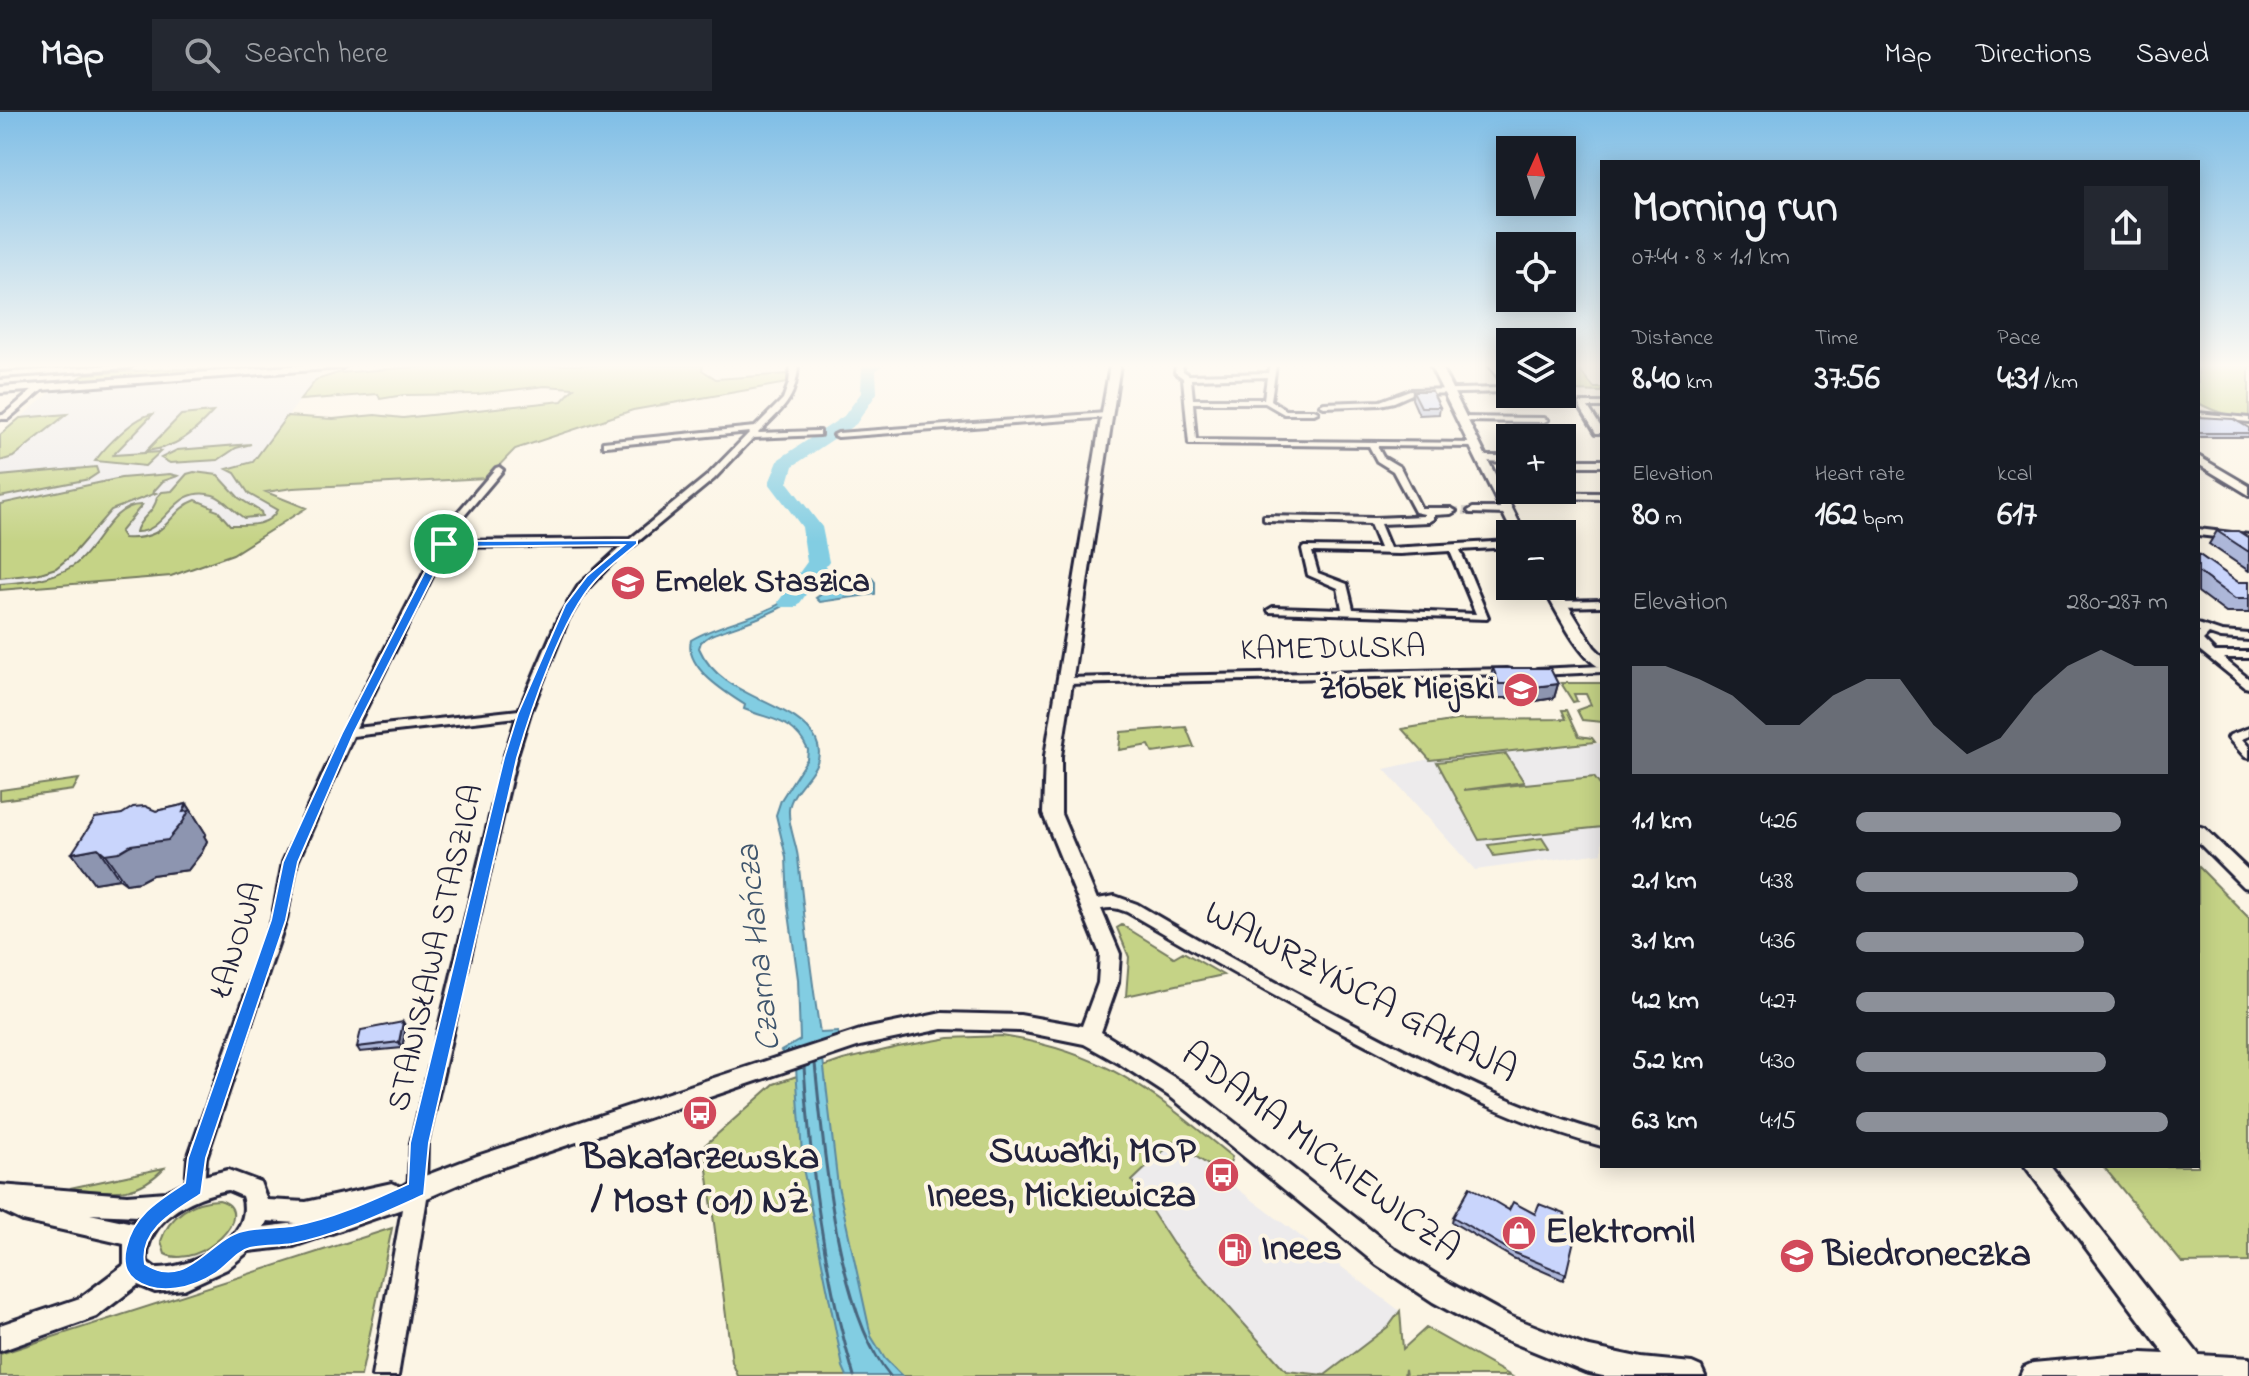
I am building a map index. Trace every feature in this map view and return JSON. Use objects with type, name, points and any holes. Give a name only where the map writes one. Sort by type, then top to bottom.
[{"type":"street","name":"STANISŁAWA STASZICA","points":[[417,1189],[419,1143],[510,758],[524,713],[570,605],[591,578],[711,477],[761,424]]},
{"type":"street","points":[[838,435],[986,424]]},
{"type":"street","points":[[242,1240],[294,1235],[370,1211],[417,1189],[761,1069],[860,1038],[942,1021],[1020,1023],[1089,1036],[1108,983],[1110,954],[1052,814],[1053,756],[1105,424]]},
{"type":"street","points":[[1193,424],[1192,442],[1475,445]]},
{"type":"street","points":[[1464,424],[1496,489]]},
{"type":"street","points":[[606,444],[753,432],[817,433]]},
{"type":"street","points":[[1372,445],[1380,459],[1397,469],[1418,510],[1451,511]]},
{"type":"street","points":[[1482,459],[1496,459]]},
{"type":"street","points":[[2200,460],[2249,491]]},
{"type":"street","points":[[1576,463],[1600,463]]},
{"type":"street","name":"ŁANOWA","points":[[195,1188],[197,1158],[279,920],[290,862],[348,733],[444,544],[443,535],[499,470]]},
{"type":"street","points":[[1576,496],[1600,496]]},
{"type":"street","points":[[1504,504],[1512,520]]},
{"type":"street","points":[[1473,511],[1507,511]]},
{"type":"street","points":[[1267,518],[1429,519],[1429,512]]},
{"type":"street","points":[[1374,521],[1386,550]]},
{"type":"street","points":[[2200,532],[2249,538]]},
{"type":"street","points":[[444,544],[634,542]]},
{"type":"street","points":[[1348,612],[1343,586],[1313,575],[1307,549],[1386,550],[1496,544]]},
{"type":"street","points":[[1273,610],[1483,617],[1453,546]]},
{"type":"street","points":[[1557,600],[1600,664]]},
{"type":"street","points":[[1559,604],[1600,603]]},
{"type":"street","points":[[2202,629],[2249,637]]},
{"type":"street","points":[[2200,644],[2249,685]]},
{"type":"street","points":[[2212,655],[2249,655]]},
{"type":"street","name":"KAMEDULSKA","points":[[1065,681],[1600,667]]},
{"type":"street","points":[[348,733],[524,713]]},
{"type":"street","points":[[2249,732],[2234,738],[2249,754]]},
{"type":"street","points":[[2200,834],[2249,882]]},
{"type":"street","name":"WAWRZYŃCA GAŁAJA","points":[[1091,905],[1115,901],[1132,908],[1250,978],[1467,1091],[1551,1127],[1600,1139]]},
{"type":"street","name":"ADAMA MICKIEWICZA","points":[[1089,1036],[1180,1092],[1386,1257],[1442,1293],[1501,1325],[1585,1359],[1642,1371],[1692,1376]]},
{"type":"street","points":[[2039,1168],[2193,1369]]},
{"type":"street","points":[[228,1180],[242,1183],[252,1189],[258,1210],[242,1240],[207,1268],[186,1277],[166,1280],[149,1278],[138,1270],[133,1261],[133,1249],[139,1236],[169,1202],[195,1188],[228,1180]]},
{"type":"street","points":[[258,1210],[306,1213],[417,1189]]},
{"type":"street","points":[[385,1376],[417,1189]]},
{"type":"street","points":[[0,1196],[127,1206],[169,1202]]},
{"type":"street","points":[[0,1196],[23,1210],[139,1236]]},
{"type":"street","points":[[0,1338],[87,1308],[138,1270]]},
{"type":"street","points":[[2033,1376],[2142,1366],[2249,1371]]},
{"type":"shaded area","points":[[13,424],[282,424],[253,461],[251,487],[306,508],[233,554],[0,590],[0,435]]},
{"type":"shaded area","points":[[1600,743],[1600,853],[1475,870],[1384,769],[1434,758]]},
{"type":"shaded area","points":[[1174,1141],[1400,1311],[1391,1324],[1326,1374],[1285,1370],[1173,1244],[1131,1180]]},
{"type":"green space","points":[[13,424],[54,424],[13,457],[0,461],[0,435]]},
{"type":"green space","points":[[143,424],[113,455],[160,452],[145,466],[95,461],[113,440],[130,426]]},
{"type":"green space","points":[[172,424],[201,424],[183,439],[146,451]]},
{"type":"green space","points":[[281,424],[591,424],[515,449],[487,478],[266,492],[306,508],[233,554],[171,576],[0,590],[0,584],[47,577],[73,566],[113,519],[131,506],[142,505],[120,532],[124,538],[151,535],[196,500],[213,507],[230,525],[257,524],[269,520],[277,510],[249,494],[235,473],[227,469],[253,462]]},
{"type":"green space","points":[[251,444],[236,448],[218,460],[170,463],[161,458],[177,450]]},
{"type":"green space","points":[[96,467],[98,473],[89,479],[0,497],[0,476]]},
{"type":"green space","points":[[187,474],[218,475],[239,498],[261,512],[262,516],[244,518],[217,497],[199,493],[179,502],[147,530],[136,532],[157,497],[162,492],[172,491]]},
{"type":"green space","points":[[178,476],[163,481],[153,492],[156,493],[111,510],[72,555],[56,568],[37,574],[0,578],[0,504],[121,478]]},
{"type":"green space","points":[[1561,683],[1600,683],[1600,722],[1582,720],[1577,710],[1591,705],[1586,694],[1574,694],[1577,701],[1573,702]]},
{"type":"green space","points":[[1562,710],[1567,710],[1579,736],[1592,738],[1595,742],[1430,760],[1402,729],[1457,720],[1566,719]]},
{"type":"green space","points":[[1186,727],[1194,747],[1153,753],[1149,745],[1119,750],[1121,732]]},
{"type":"green space","points":[[1506,754],[1524,782],[1464,790],[1594,777],[1600,785],[1600,827],[1479,840],[1437,762]]},
{"type":"green space","points":[[79,779],[73,790],[0,800],[0,790]]},
{"type":"green space","points":[[1542,838],[1549,849],[1494,856],[1488,845]]},
{"type":"green space","points":[[2200,868],[2249,918],[2249,1262],[2182,1263],[2105,1168],[2200,1168]]},
{"type":"green space","points":[[1122,925],[1174,957],[1183,952],[1223,975],[1126,996],[1129,957],[1117,928]]},
{"type":"green space","points":[[1002,1036],[1039,1043],[1100,1064],[1152,1094],[1232,1157],[1225,1177],[1174,1141],[1132,1181],[1173,1244],[1286,1371],[1325,1375],[1389,1326],[1400,1311],[1403,1349],[1426,1328],[1511,1376],[1406,1376],[1405,1369],[1404,1376],[738,1376],[732,1362],[704,1146],[774,1084],[843,1060],[898,1047],[949,1038]]},
{"type":"green space","points":[[164,1168],[143,1185],[132,1189],[70,1188]]},
{"type":"green space","points":[[219,1200],[230,1206],[233,1215],[230,1226],[221,1238],[194,1254],[179,1257],[165,1254],[161,1241],[176,1217],[191,1206]]},
{"type":"green space","points":[[392,1228],[361,1376],[0,1376],[0,1354]]},
{"type":"water","points":[[815,573],[797,597],[784,606],[711,635],[701,642],[699,648],[724,679],[793,716],[806,727],[819,750],[814,768],[791,801],[789,816],[798,858],[820,1033],[838,1032],[823,1059],[838,1186],[871,1336],[885,1359],[902,1376],[847,1376],[843,1367],[803,1168],[796,1068],[781,1051],[800,1040],[798,979],[788,906],[786,857],[776,815],[781,800],[807,759],[808,750],[789,726],[744,709],[745,705],[708,678],[690,650],[691,640],[778,605]]},
{"type":"water","points":[[870,576],[875,582],[875,594],[820,602],[816,598],[842,580]]},
{"type":"building","points":[[2200,424],[2242,424],[2249,428],[2249,433],[2200,433]]},
{"type":"building","points":[[2217,531],[2238,531],[2249,538],[2249,552]]},
{"type":"building","points":[[2200,555],[2238,582],[2249,582],[2249,599],[2235,599],[2200,573]]},
{"type":"building","points":[[1493,668],[1550,668],[1558,684],[1526,688],[1524,684],[1499,684]]},
{"type":"building","points":[[187,804],[183,812],[189,811],[168,840],[131,845],[119,852],[105,854],[98,848],[72,853],[95,818],[122,814],[133,807],[145,806],[156,811]]},
{"type":"building","points":[[403,1022],[399,1042],[357,1047],[361,1030]]},
{"type":"building","name":"Elektromil","points":[[1470,1187],[1509,1210],[1513,1202],[1535,1214],[1539,1204],[1565,1214],[1574,1240],[1566,1274],[1515,1253],[1453,1217]]},
{"type":"waterway","name":"Czarna Hańcza","points":[[789,602],[818,562],[812,527],[778,483],[785,463],[844,424]]},
{"type":"tunnel","points":[[1451,511],[1473,511]]},
{"type":"place","name":"Emelek Staszica","points":[[628,583]]},
{"type":"place","name":"Żłobek Miejski","points":[[1521,690]]},
{"type":"place","name":"Bakałarzewska / Most (01) NŻ","points":[[700,1113]]},
{"type":"place","name":"Suwałki, MOP Inees, Mickiewicza","points":[[1222,1175]]},
{"type":"place","name":"Elektromil","points":[[1519,1233]]},
{"type":"place","name":"Inees","points":[[1235,1250]]},
{"type":"place","name":"Biedroneczka","points":[[1797,1256]]},
{"type":"route","points":[[634,542],[591,578],[570,605],[524,713],[510,758],[419,1143],[417,1189],[370,1211],[294,1235],[242,1240],[207,1268],[186,1277],[166,1280],[149,1278],[138,1270],[133,1261],[133,1249],[146,1224],[156,1213],[181,1194],[195,1188],[197,1158],[279,920],[290,862],[348,733],[444,544],[634,542]]}]
